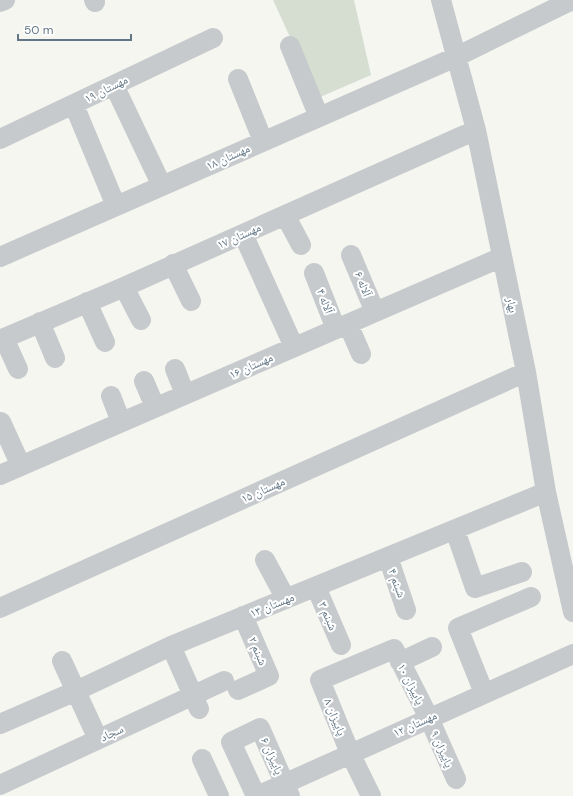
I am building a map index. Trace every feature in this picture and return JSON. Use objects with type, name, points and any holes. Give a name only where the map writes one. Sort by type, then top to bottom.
[{"type":"street","points":[[0,2],[5,0]]},
{"type":"street","name":"بهار","points":[[441,0],[476,130],[526,372],[546,492],[573,612]]},
{"type":"street","name":"مهستان ۱۸","points":[[0,257],[456,57],[572,0]]},
{"type":"street","name":"مهستان ۱۹","points":[[0,139],[213,38]]},
{"type":"street","points":[[290,46],[319,117]]},
{"type":"street","points":[[238,79],[263,141]]},
{"type":"street","points":[[114,85],[162,186]]},
{"type":"street","points":[[74,104],[116,206]]},
{"type":"street","name":"مهستان ۱۷","points":[[2,339],[476,130]]},
{"type":"street","points":[[286,215],[301,245]]},
{"type":"street","points":[[243,234],[294,347]]},
{"type":"street","name":"آلاله ۶","points":[[351,255],[375,312]]},
{"type":"street","name":"مهستان ۱۶","points":[[0,475],[502,257]]},
{"type":"street","points":[[173,264],[191,301]]},
{"type":"street","name":"آلاله ۴","points":[[314,273],[342,326],[361,354]]},
{"type":"street","points":[[124,286],[141,320]]},
{"type":"street","points":[[87,302],[105,342]]},
{"type":"street","points":[[40,322],[56,358]]},
{"type":"street","points":[[2,339],[18,369]]},
{"type":"street","points":[[175,368],[185,394]]},
{"type":"street","name":"مهستان ۱۵","points":[[0,608],[526,372]]},
{"type":"street","points":[[144,382],[155,408]]},
{"type":"street","points":[[111,396],[121,422]]},
{"type":"street","points":[[1,422],[21,466]]},
{"type":"street","name":"مهستان ۱۳","points":[[0,724],[76,691],[171,646],[546,492]]},
{"type":"street","points":[[455,530],[475,588],[522,572]]},
{"type":"street","name":"شبنم ۴","points":[[388,557],[406,610]]},
{"type":"street","points":[[265,560],[286,599]]},
{"type":"street","name":"شبنم ۳","points":[[316,587],[341,645]]},
{"type":"street","points":[[484,694],[458,628],[531,597]]},
{"type":"street","name":"شبنم ۲","points":[[231,686],[269,676],[243,616]]},
{"type":"street","points":[[171,646],[196,702]]},
{"type":"street","points":[[397,655],[432,647]]},
{"type":"street","name":"مهستان ۱۲","points":[[257,796],[287,789],[350,753],[573,654]]},
{"type":"street","name":"پاییزان ۸","points":[[371,796],[350,753],[320,680],[397,655]]},
{"type":"street","name":"پاییزان ۱۰","points":[[397,655],[429,718]]},
{"type":"street","points":[[62,661],[98,739]]},
{"type":"street","name":"سجاد","points":[[0,785],[98,739],[196,702],[231,686]]},
{"type":"street","name":"پاییزان ۹","points":[[429,718],[456,779]]},
{"type":"street","name":"پاییزان ۶","points":[[257,796],[231,742],[260,728],[287,789]]},
{"type":"street","points":[[202,759],[219,796]]},
{"type":"shaded area","points":[[273,0],[354,0],[371,75],[318,98]]}]
